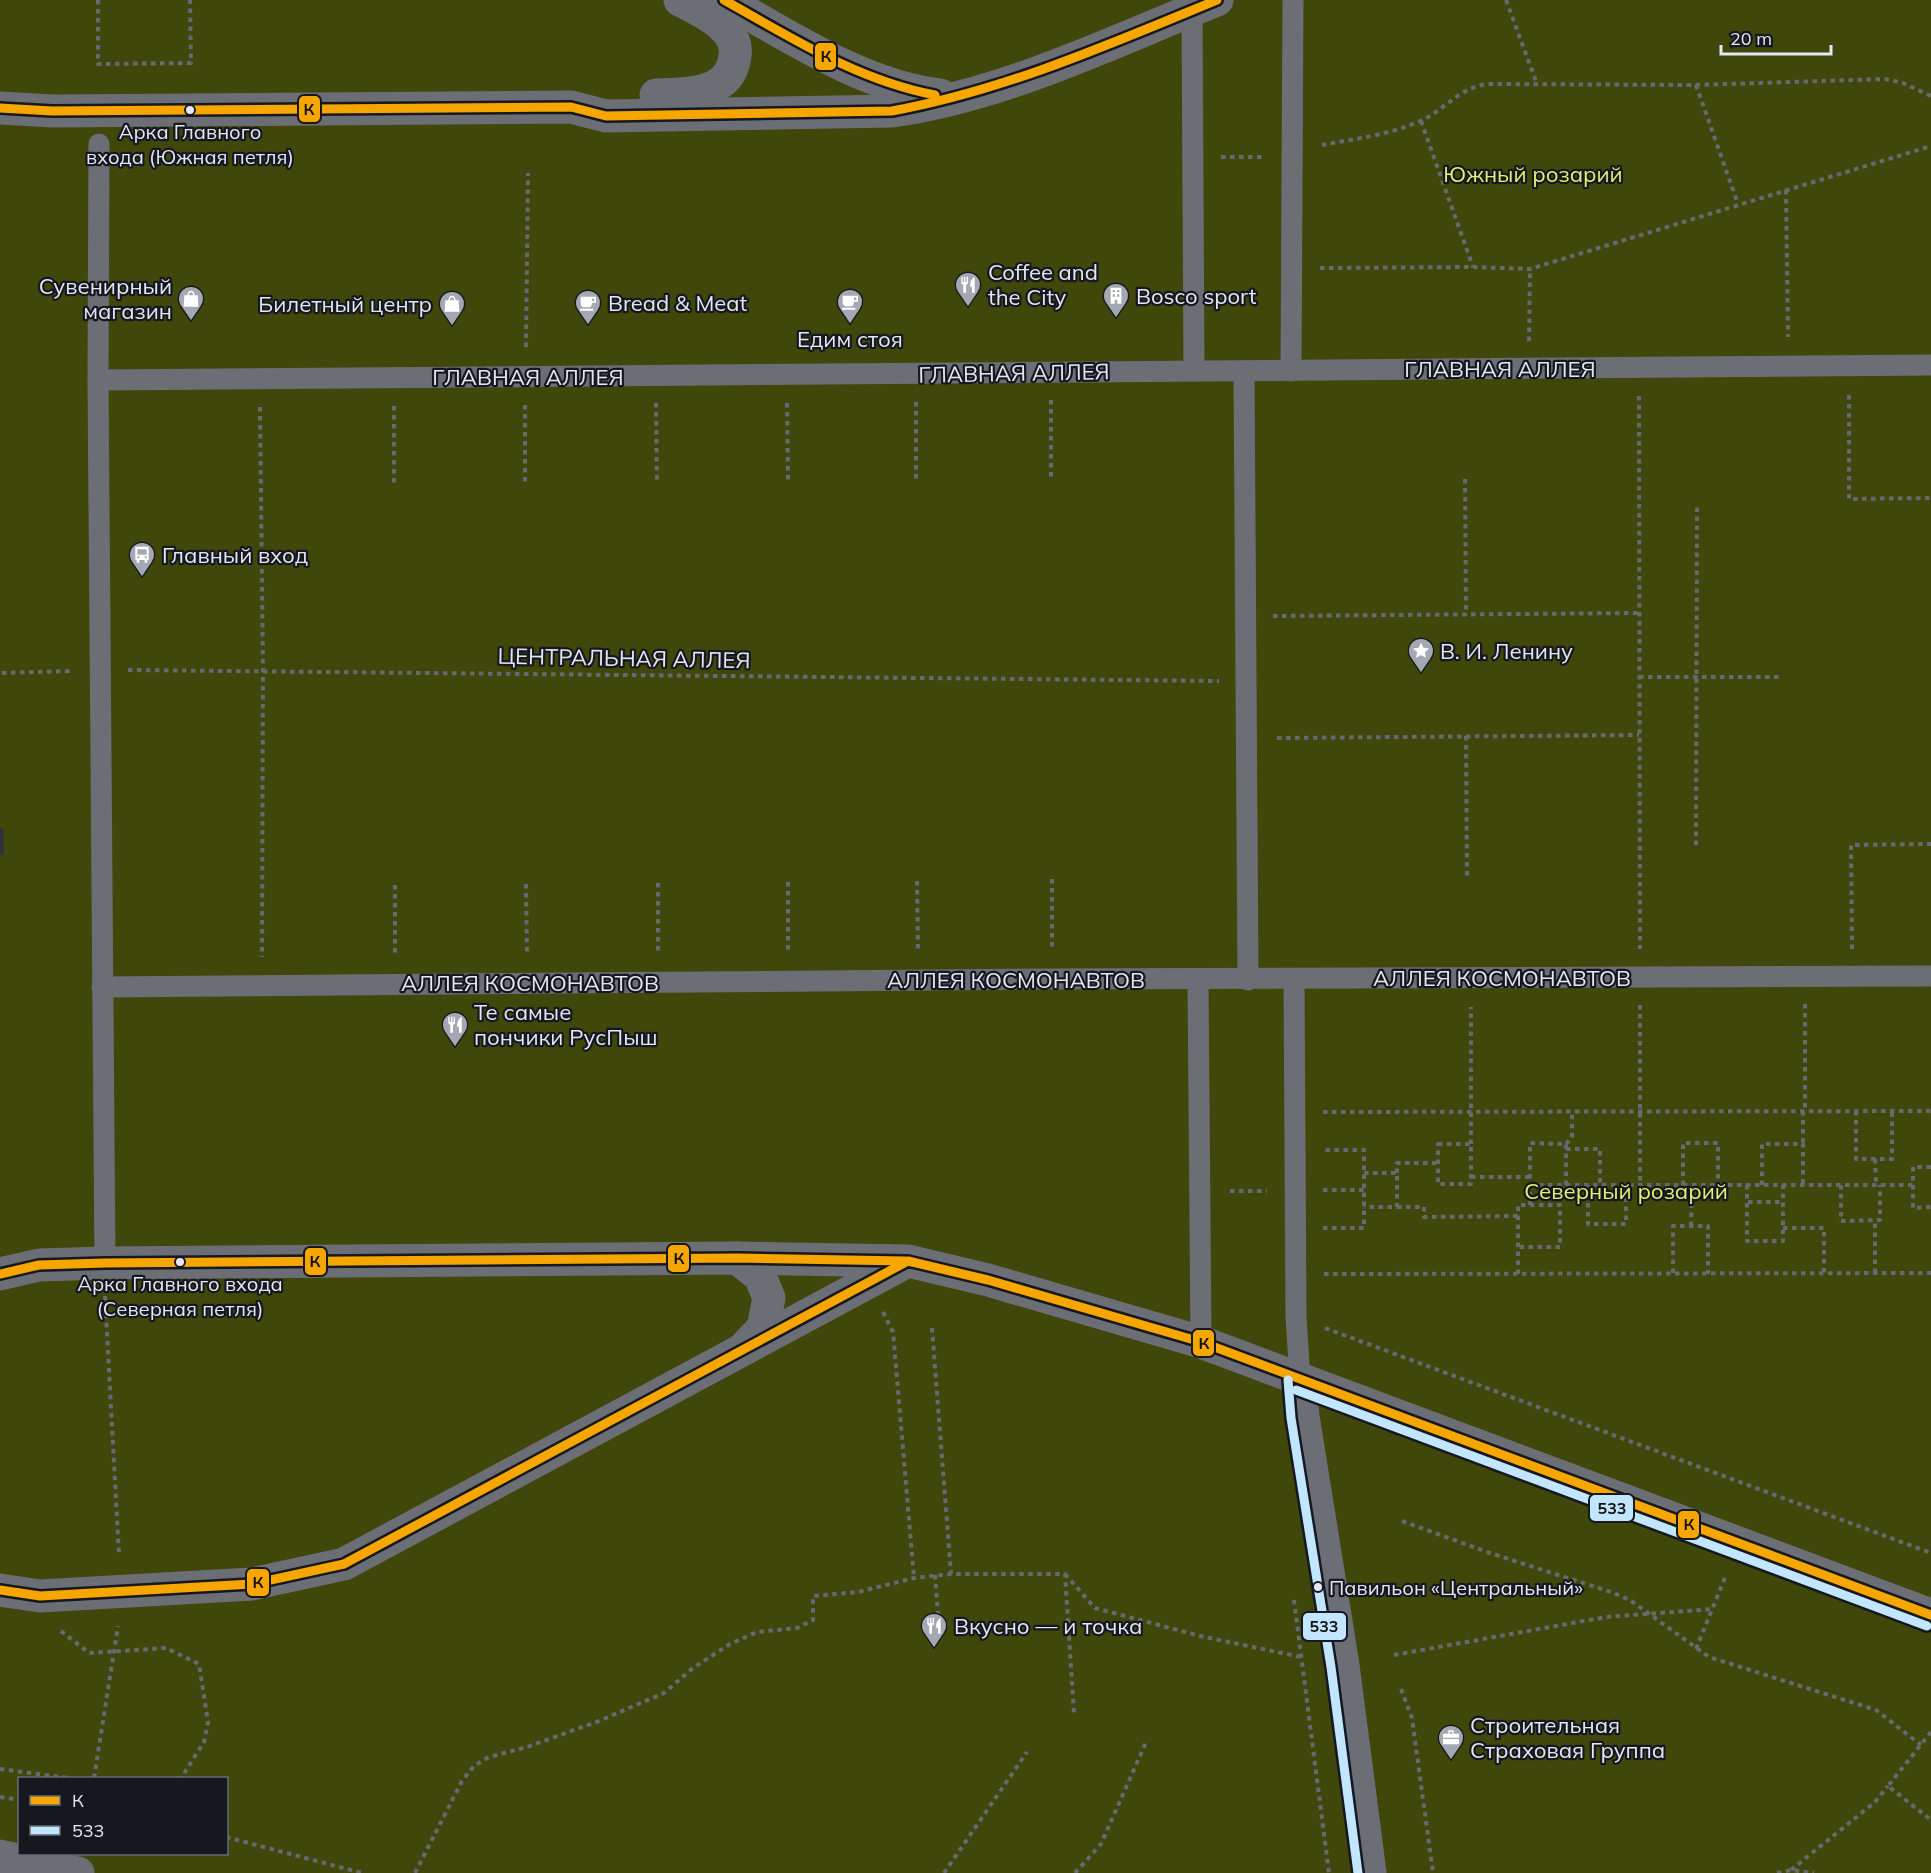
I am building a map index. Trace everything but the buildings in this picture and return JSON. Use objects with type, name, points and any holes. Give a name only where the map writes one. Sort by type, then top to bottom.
[{"type":"street","points":[[571,107],[608,96],[696,93],[713,88],[727,77],[734,64],[736,49],[730,33],[719,22],[680,0]]},
{"type":"street","points":[[724,0],[878,80],[923,93],[963,96]]},
{"type":"street","points":[[0,108],[52,111],[571,107],[606,116],[867,113],[915,108],[1020,78],[1205,5]]},
{"type":"street","points":[[737,1258],[760,1276],[769,1298],[763,1328],[740,1352]]},
{"type":"street","points":[[0,1274],[39,1265],[105,1263],[737,1258],[908,1261],[988,1280],[1201,1342],[1931,1615]]},
{"type":"street","points":[[0,1590],[40,1596],[252,1584],[344,1564],[908,1261]]},
{"type":"street","points":[[1300,1379],[1303,1416],[1343,1665],[1370,1873]]},
{"type":"street","points":[[0,1856],[78,1873]]},
{"type":"lane","points":[[1291,371],[1293,0]]},
{"type":"lane","points":[[1194,371],[1193,158],[1205,5]]},
{"type":"lane","points":[[99,144],[98,380],[105,1263]]},
{"type":"lane","name":"ГЛАВНАЯ АЛЛЕЯ","points":[[98,380],[1931,365]]},
{"type":"lane","points":[[1244,371],[1248,980]]},
{"type":"lane","name":"АЛЛЕЯ КОСМОНАВТОВ","points":[[102,987],[1052,979],[1931,976]]},
{"type":"lane","points":[[1294,979],[1296,1317],[1300,1379]]},
{"type":"lane","points":[[1198,980],[1201,1342]]},
{"type":"path","points":[[98,0],[98,64],[191,63],[190,0]]},
{"type":"path","points":[[1506,0],[1537,84]]},
{"type":"path","points":[[1193,158],[1293,154],[1393,132],[1421,121],[1460,92],[1474,86],[1696,85],[1886,79],[1903,83],[1931,96]]},
{"type":"path","points":[[1696,85],[1738,204]]},
{"type":"path","points":[[1421,121],[1473,267]]},
{"type":"path","points":[[1292,268],[1530,269],[1931,146]]},
{"type":"path","points":[[525,483],[528,173]]},
{"type":"path","points":[[1786,190],[1789,367]]},
{"type":"path","points":[[1528,369],[1530,269]]},
{"type":"path","points":[[1849,366],[1849,499],[1931,498]]},
{"type":"path","points":[[1639,368],[1640,1185]]},
{"type":"path","points":[[1051,373],[1051,481]]},
{"type":"path","points":[[916,374],[916,482]]},
{"type":"path","points":[[787,375],[788,482]]},
{"type":"path","points":[[656,376],[657,482]]},
{"type":"path","points":[[394,378],[394,483]]},
{"type":"path","points":[[260,379],[263,671],[262,986]]},
{"type":"path","points":[[1465,479],[1466,615]]},
{"type":"path","points":[[1696,845],[1697,507]]},
{"type":"path","points":[[1245,617],[1639,613]]},
{"type":"path","name":"ЦЕНТРАЛЬНАЯ АЛЛЕЯ","points":[[2,673],[101,670],[263,671],[1246,681]]},
{"type":"path","points":[[1639,677],[1781,677]]},
{"type":"path","points":[[1246,738],[1639,735]]},
{"type":"path","points":[[1466,736],[1467,876]]},
{"type":"path","points":[[1852,977],[1851,845],[1931,844]]},
{"type":"path","points":[[1052,879],[1052,979]]},
{"type":"path","points":[[917,881],[918,981]]},
{"type":"path","points":[[788,882],[789,982]]},
{"type":"path","points":[[658,883],[658,982]]},
{"type":"path","points":[[526,884],[527,983]]},
{"type":"path","points":[[395,885],[395,984]]},
{"type":"path","points":[[1471,977],[1471,1111],[1471,1144],[1471,1184],[1438,1184],[1438,1144],[1471,1144]]},
{"type":"path","points":[[1803,1185],[1805,977]]},
{"type":"path","points":[[1295,1111],[1931,1111]]},
{"type":"path","points":[[1566,1185],[1566,1146],[1572,1137],[1572,1111]]},
{"type":"path","points":[[1856,1111],[1856,1160],[1892,1159],[1892,1111]]},
{"type":"path","points":[[1530,1205],[1530,1143],[1599,1149],[1600,1185]]},
{"type":"path","points":[[1683,1185],[1683,1143],[1718,1143],[1718,1185]]},
{"type":"path","points":[[1762,1185],[1762,1144],[1803,1144]]},
{"type":"path","points":[[1296,1150],[1364,1150],[1364,1228],[1296,1228]]},
{"type":"path","points":[[1841,1185],[1841,1221],[1880,1221],[1875,1159]]},
{"type":"path","points":[[1397,1207],[1397,1162],[1438,1162]]},
{"type":"path","points":[[1931,1167],[1913,1167],[1913,1208],[1931,1208]]},
{"type":"path","points":[[1364,1173],[1397,1173]]},
{"type":"path","points":[[1471,1177],[1530,1177]]},
{"type":"path","points":[[1530,1185],[1913,1185]]},
{"type":"path","points":[[1588,1185],[1588,1224],[1626,1224],[1626,1185]]},
{"type":"path","points":[[1691,1226],[1692,1185]]},
{"type":"path","points":[[1747,1185],[1747,1241],[1783,1241],[1783,1185]]},
{"type":"path","points":[[1748,1202],[1783,1202]]},
{"type":"path","points":[[1518,1247],[1560,1247],[1560,1205],[1518,1205],[1518,1216],[1518,1247],[1518,1274]]},
{"type":"path","points":[[1364,1207],[1424,1207],[1424,1216],[1518,1216]]},
{"type":"path","points":[[1875,1221],[1875,1273]]},
{"type":"path","points":[[1673,1274],[1673,1226],[1708,1226],[1708,1274]]},
{"type":"path","points":[[1783,1228],[1824,1228],[1824,1273]]},
{"type":"path","points":[[94,1777],[122,1592],[105,1263]]},
{"type":"path","points":[[1296,1274],[1931,1273]]},
{"type":"path","points":[[868,1282],[893,1332],[914,1578]]},
{"type":"path","points":[[1296,1317],[1931,1553]]},
{"type":"path","points":[[932,1328],[951,1574]]},
{"type":"path","points":[[1402,1521],[1630,1600],[1709,1657],[1876,1710],[1921,1745]]},
{"type":"path","points":[[415,1873],[462,1781],[474,1766],[482,1761],[599,1721],[664,1693],[693,1668],[730,1644],[756,1632],[797,1628],[813,1620],[813,1596],[858,1592],[935,1575],[1065,1574],[1095,1608],[1200,1636],[1301,1657]]},
{"type":"path","points":[[1065,1574],[1074,1713]]},
{"type":"path","points":[[1696,1649],[1726,1574]]},
{"type":"path","points":[[935,1575],[938,1616]]},
{"type":"path","points":[[1292,1588],[1329,1873]]},
{"type":"path","points":[[1394,1655],[1605,1617],[1713,1609]]},
{"type":"path","points":[[54,1627],[89,1653],[166,1648],[200,1664],[208,1722],[204,1742],[182,1777]]},
{"type":"path","points":[[1401,1689],[1412,1718],[1433,1873]]},
{"type":"path","points":[[1791,1870],[1875,1802],[1931,1732]]},
{"type":"path","points":[[1075,1873],[1101,1844],[1147,1740]]},
{"type":"path","points":[[944,1873],[1027,1752]]},
{"type":"path","points":[[0,1769],[16,1769],[58,1777]]},
{"type":"path","points":[[1420,1775],[1428,1774]]},
{"type":"path","points":[[1888,1786],[1931,1820]]},
{"type":"path","points":[[0,1797],[18,1800]]},
{"type":"path","points":[[1426,1821],[1434,1820]]},
{"type":"path","points":[[228,1838],[362,1873]]},
{"type":"path","points":[[1432,1866],[1440,1865]]},
{"type":"path","points":[[1777,1873],[1791,1870],[1814,1873]]},
{"type":"green space","points":[[0,0],[1931,0],[1931,1873],[0,1873],[0,855],[4,855],[3,828],[0,827]]},
{"type":"transit line","name":"К","points":[[724,0],[800,43],[852,68],[906,88],[935,95]]},
{"type":"transit line","name":"К","points":[[0,108],[52,111],[571,107],[606,116],[892,111],[976,91],[1017,78],[1097,49],[1217,0]]},
{"type":"transit line","name":"К","points":[[0,1274],[39,1265],[105,1263],[737,1258],[905,1261]]},
{"type":"transit line","name":"К","points":[[0,1590],[40,1596],[252,1584],[344,1564],[908,1261],[988,1280],[1201,1342],[1931,1615]]},
{"type":"transit line","name":"533","points":[[1288,1380],[1291,1418],[1331,1667],[1358,1873]]},
{"type":"transit line","name":"533","points":[[1296,1390],[1927,1626]]},
{"type":"place","name":"Арка Главного входа (Южная петля)","points":[[190,110]]},
{"type":"place","name":"Coffee and the City","points":[[968,308]]},
{"type":"place","name":"Bosco sport","points":[[1116,319]]},
{"type":"place","name":"Сувенирный магазин","points":[[191,322]]},
{"type":"place","name":"Едим стоя","points":[[850,325]]},
{"type":"place","name":"Bread & Meat","points":[[588,326]]},
{"type":"place","name":"Билетный центр","points":[[452,327]]},
{"type":"place","name":"Главный вход","points":[[142,578]]},
{"type":"place","name":"В. И. Ленину","points":[[1421,674]]},
{"type":"place","name":"Те самые пончики РусПыш","points":[[455,1048]]},
{"type":"place","name":"Арка Главного входа (Северная петля)","points":[[180,1262]]},
{"type":"place","name":"Павильон «Центральный»","points":[[1318,1587]]},
{"type":"place","name":"Вкусно — и точка","points":[[934,1649]]},
{"type":"place","name":"Строительная Страховая Группа","points":[[1451,1761]]},
{"type":"park label","name":"Южный розарий","points":[[1533,174]]},
{"type":"park label","name":"Северный розарий","points":[[1626,1191]]}]
